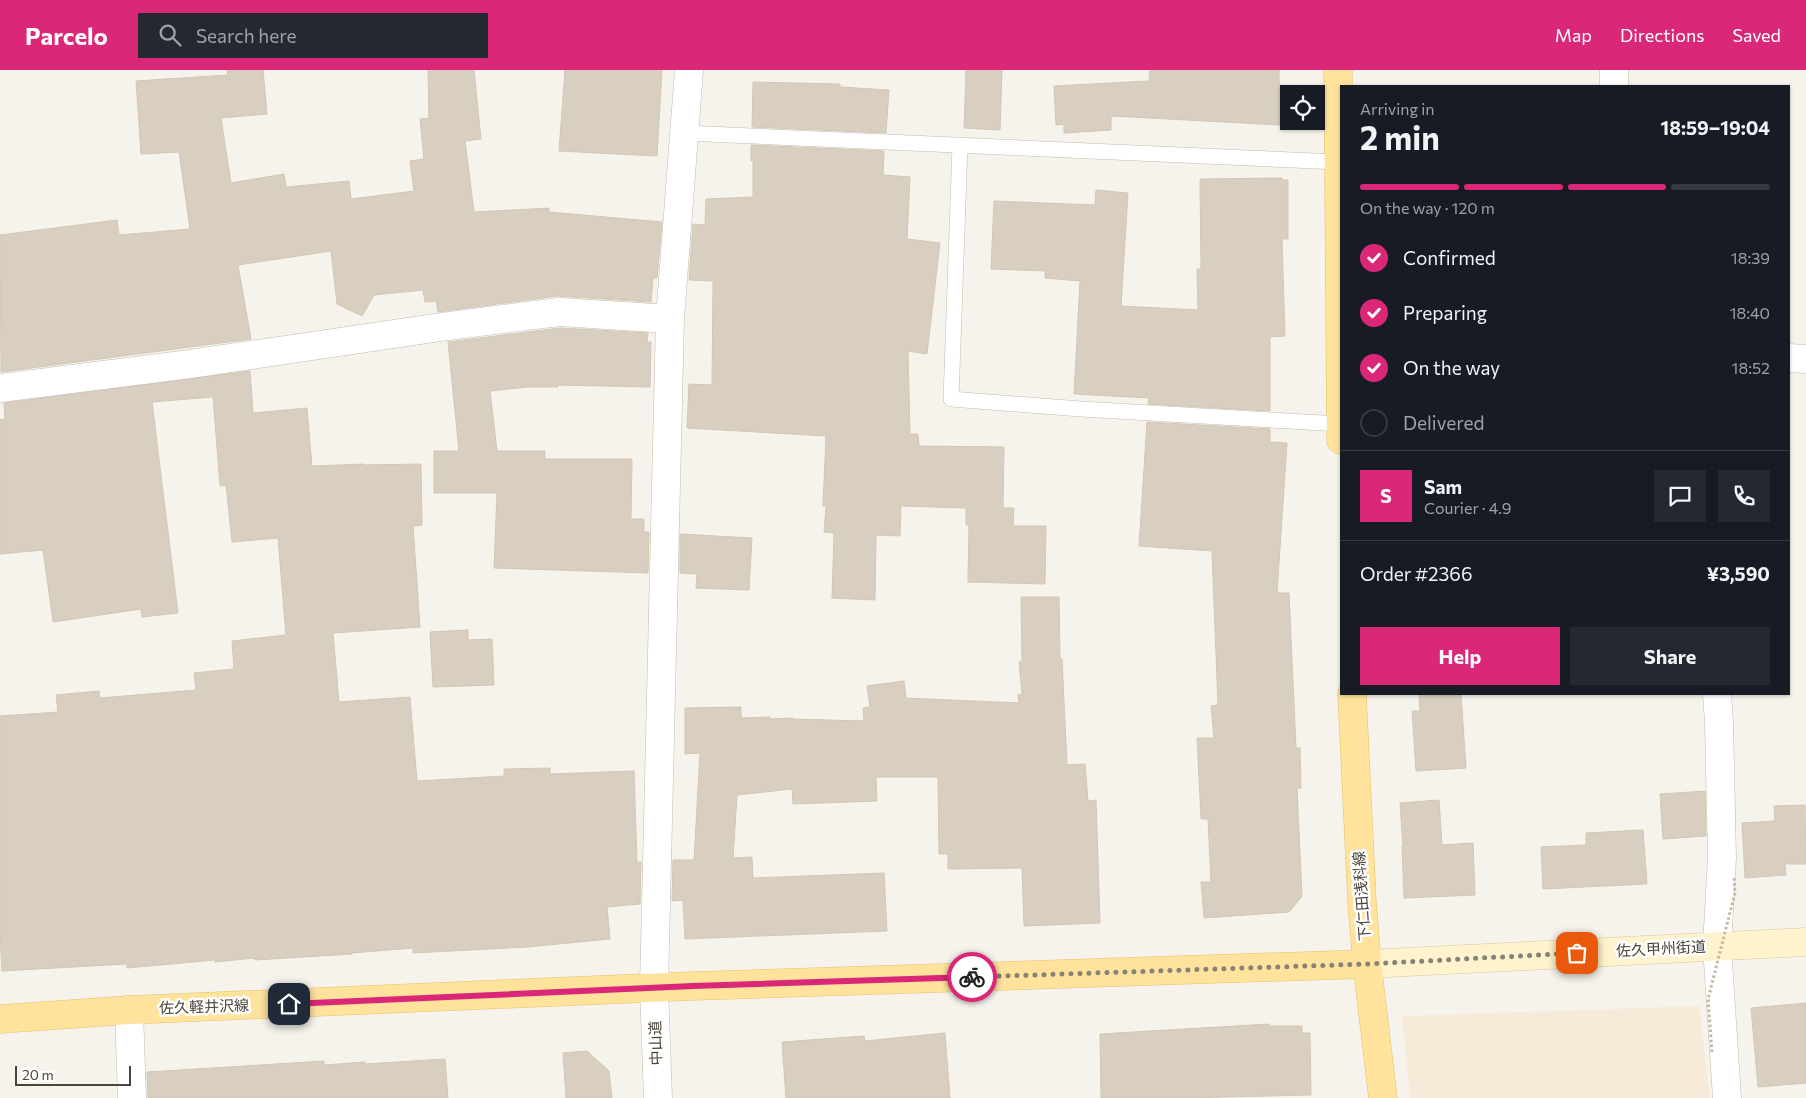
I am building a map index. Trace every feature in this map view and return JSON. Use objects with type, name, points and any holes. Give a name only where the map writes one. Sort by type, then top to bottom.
[{"type":"main road","points":[[1338,70],[1340,348]]},
{"type":"main road","name":"下仁田浅科線","points":[[1352,695],[1362,902],[1367,964],[1383,1098]]},
{"type":"main road","name":"佐久甲州街道","points":[[1367,964],[1806,942]]},
{"type":"main road","name":"佐久軽井沢線","points":[[0,1019],[129,1010],[654,988],[1367,964]]},
{"type":"street","name":"中山道","points":[[658,1098],[654,988],[670,319],[690,70]]},
{"type":"street","points":[[1614,70],[1614,85]]},
{"type":"street","points":[[0,388],[190,364],[559,312],[670,319]]},
{"type":"street","points":[[1790,358],[1806,359]]},
{"type":"street","points":[[1717,695],[1722,858],[1716,946],[1728,1098]]},
{"type":"street","points":[[129,1010],[132,1098]]},
{"type":"lane","points":[[685,133],[1338,162]]},
{"type":"lane","points":[[960,145],[951,399],[1081,408],[1340,432]]},
{"type":"path","points":[[1712,1052],[1708,999],[1735,893],[1734,877]]},
{"type":"shaded area","points":[[1699,1006],[1710,1098],[1410,1098],[1402,1016]]},
{"type":"building","points":[[227,70],[263,70],[267,114],[221,118],[231,183],[284,174],[286,187],[349,181],[351,199],[414,191],[410,161],[424,159],[420,119],[429,118],[428,70],[474,70],[481,139],[465,141],[474,212],[549,208],[549,212],[662,222],[657,278],[653,278],[651,302],[557,296],[438,312],[436,301],[425,302],[423,290],[374,295],[362,316],[337,304],[331,251],[238,265],[251,339],[1,372],[0,235],[117,220],[119,235],[190,229],[179,152],[141,154],[136,81],[228,75]]},
{"type":"building","points":[[565,70],[662,70],[657,156],[559,151]]},
{"type":"building","points":[[966,70],[1002,70],[1000,130],[964,128]]},
{"type":"building","points":[[1150,70],[1279,70],[1280,125],[1111,116],[1111,130],[1064,133],[1064,124],[1056,125],[1054,86],[1149,81]]},
{"type":"building","points":[[753,82],[840,84],[840,87],[889,90],[886,133],[752,127]]},
{"type":"building","points":[[751,145],[884,151],[883,175],[910,177],[907,239],[940,243],[927,354],[908,351],[910,434],[918,434],[919,446],[1004,447],[1003,508],[1014,508],[1013,526],[1046,526],[1045,584],[968,582],[969,525],[966,525],[966,508],[901,506],[900,536],[876,535],[875,600],[832,598],[834,533],[824,532],[826,506],[823,506],[826,436],[687,428],[689,384],[712,385],[713,281],[689,280],[693,224],[705,225],[706,199],[753,197]]},
{"type":"building","points":[[1282,178],[1282,180],[1288,180],[1288,239],[1282,239],[1285,336],[1270,337],[1270,411],[1148,404],[1149,398],[1074,394],[1080,281],[1045,278],[1045,271],[991,269],[994,201],[1095,205],[1096,190],[1128,193],[1121,306],[1198,310],[1197,269],[1201,269],[1200,179]]},
{"type":"building","points":[[560,328],[648,333],[647,342],[651,342],[650,387],[558,385],[558,387],[528,387],[490,391],[497,451],[545,451],[545,459],[632,459],[631,519],[644,519],[644,532],[649,532],[648,573],[494,568],[497,493],[434,493],[434,451],[459,451],[448,342]]},
{"type":"building","points":[[250,371],[253,413],[307,408],[312,466],[421,464],[422,525],[413,526],[420,627],[333,633],[339,702],[410,697],[417,781],[504,776],[504,769],[550,768],[550,774],[634,771],[637,862],[641,862],[640,904],[607,907],[610,939],[527,947],[413,953],[413,948],[255,960],[255,958],[215,962],[215,960],[127,968],[127,964],[2,971],[0,935],[0,716],[58,712],[56,695],[99,691],[100,698],[196,690],[194,673],[234,669],[232,641],[286,635],[278,538],[232,542],[226,485],[220,486],[213,397],[152,402],[178,613],[142,617],[141,609],[53,622],[43,550],[0,554],[0,420],[5,419],[4,403]]},
{"type":"building","points":[[1147,422],[1270,429],[1270,442],[1287,443],[1277,593],[1289,593],[1296,748],[1300,748],[1301,788],[1297,788],[1302,896],[1289,912],[1204,918],[1201,882],[1211,882],[1208,819],[1201,819],[1197,738],[1214,738],[1211,706],[1218,705],[1212,551],[1139,546]]},
{"type":"building","points":[[680,534],[752,538],[749,590],[696,588],[697,574],[680,573]]},
{"type":"building","points":[[1021,597],[1059,597],[1060,659],[1062,659],[1067,765],[1085,764],[1088,801],[1096,800],[1100,923],[1024,926],[1022,868],[948,869],[948,854],[939,854],[938,777],[876,777],[877,801],[793,804],[792,789],[737,795],[733,858],[752,857],[753,878],[884,873],[887,931],[685,939],[683,900],[672,901],[673,860],[694,860],[700,753],[685,754],[685,708],[741,707],[741,718],[770,717],[770,719],[864,721],[863,708],[870,707],[867,686],[904,681],[906,698],[1019,703],[1018,695],[1022,694],[1019,662],[1022,662]]},
{"type":"building","points":[[468,630],[468,640],[492,639],[494,685],[433,687],[430,632]]},
{"type":"building","points":[[1419,695],[1461,695],[1466,768],[1416,771],[1412,711],[1420,711]]},
{"type":"building","points":[[1705,791],[1706,836],[1663,839],[1660,794]]},
{"type":"building","points":[[1439,800],[1442,845],[1473,843],[1475,895],[1404,898],[1400,803]]},
{"type":"building","points":[[1805,805],[1806,864],[1785,864],[1786,875],[1745,878],[1742,823],[1775,821],[1774,806]]},
{"type":"building","points":[[1643,830],[1647,884],[1543,889],[1541,847],[1586,845],[1586,833]]},
{"type":"building","points":[[1806,1003],[1806,1083],[1758,1087],[1751,1008]]},
{"type":"building","points":[[1269,1024],[1270,1026],[1302,1026],[1302,1033],[1310,1033],[1311,1095],[1101,1098],[1100,1034]]},
{"type":"building","points":[[945,1033],[950,1098],[786,1098],[782,1042],[864,1036],[865,1041]]},
{"type":"building","points":[[587,1051],[609,1071],[612,1098],[566,1098],[563,1053]]},
{"type":"building","points":[[445,1059],[448,1098],[148,1098],[147,1072],[324,1061],[324,1065]]},
{"type":"way so far","points":[[972,977],[1367,964],[1577,953]]},
{"type":"route","points":[[289,1004],[693,986],[972,977]]}]
